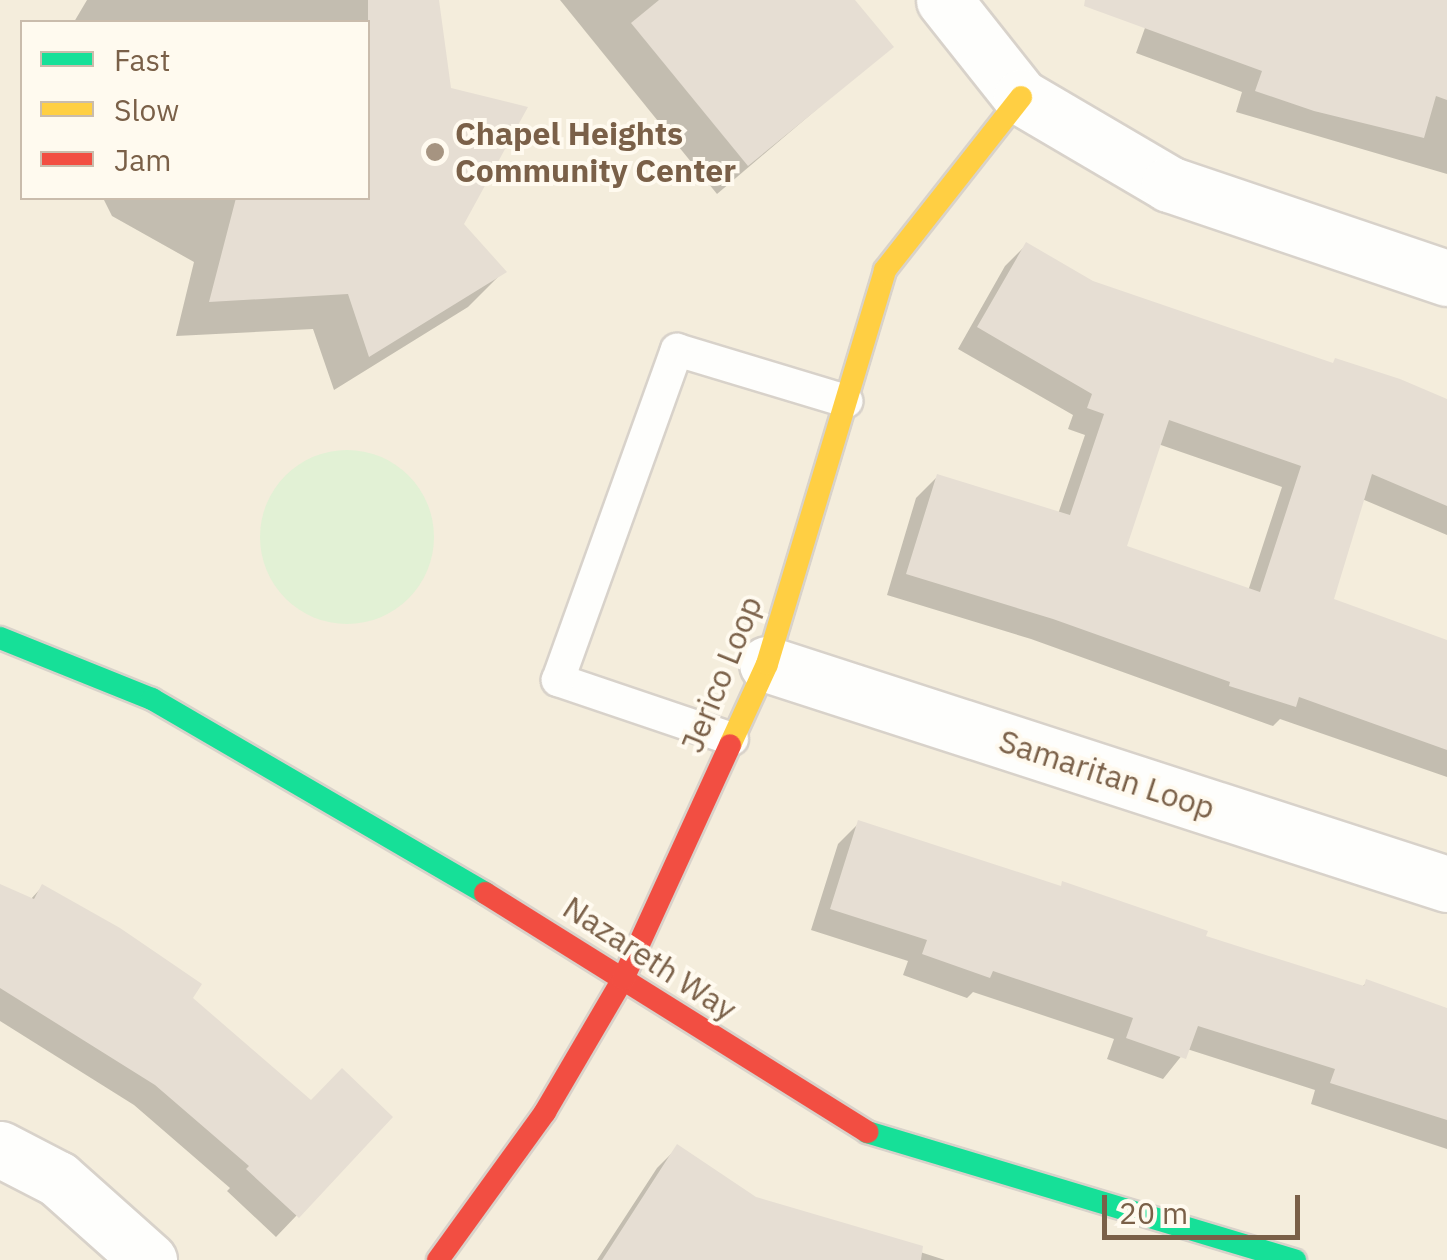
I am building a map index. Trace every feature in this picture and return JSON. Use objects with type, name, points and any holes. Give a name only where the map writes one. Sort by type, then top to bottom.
[{"type":"street","points":[[944,0],[1021,98],[1169,184],[1447,278]]},
{"type":"street","name":"Jerico Loop","points":[[438,1260],[545,1112],[623,979],[767,664],[885,270],[1021,98]]},
{"type":"street","name":"Nazareth Way","points":[[0,638],[152,698],[390,836],[857,1129],[1295,1260]]},
{"type":"street","name":"Samaritan Loop","points":[[767,664],[1447,884]]},
{"type":"street","points":[[0,1149],[58,1180],[149,1260]]},
{"type":"lane","points":[[732,739],[558,680],[676,350],[846,401]]},
{"type":"shaded area","points":[[0,0],[1447,0],[1447,1260],[0,1260]]},
{"type":"green space","points":[[347,450],[380,457],[408,476],[427,504],[434,537],[427,570],[408,598],[380,617],[347,624],[314,617],[286,598],[267,570],[260,537],[267,504],[286,476],[314,457]]},
{"type":"building","name":"Chapel Heights Community Center","points":[[368,0],[439,0],[451,88],[528,107],[464,224],[507,272],[369,357],[348,294],[209,302],[235,200],[370,200]]},
{"type":"building","points":[[659,0],[855,0],[894,47],[748,166],[631,23]]},
{"type":"building","points":[[1085,0],[1447,0],[1447,100],[1436,96],[1424,138],[1314,111],[1255,91],[1262,71],[1084,6]]},
{"type":"building","points":[[1026,242],[1093,281],[1333,363],[1335,358],[1400,379],[1447,399],[1447,506],[1372,474],[1334,599],[1447,640],[1447,750],[1299,697],[1296,707],[1229,686],[1230,682],[1053,619],[906,574],[937,474],[1070,515],[1104,414],[1087,408],[1092,394],[977,327]],"holes":[[[1169,420],[1301,466],[1260,592],[1127,546]]]},
{"type":"building","points":[[858,820],[1061,886],[1062,881],[1208,931],[1206,936],[1364,986],[1366,979],[1447,1008],[1447,1120],[1330,1083],[1335,1069],[1198,1026],[1186,1059],[1126,1038],[1133,1018],[993,971],[990,978],[922,954],[927,940],[830,909]]},
{"type":"building","points":[[0,884],[34,899],[42,884],[120,928],[202,984],[193,998],[311,1100],[342,1068],[393,1117],[299,1218],[246,1169],[249,1166],[155,1085],[0,988]]},
{"type":"building","points":[[677,1144],[756,1197],[923,1246],[921,1260],[602,1260]]},
{"type":"traffic: fast","points":[[0,638],[152,699],[485,893]]},
{"type":"traffic: fast","points":[[867,1132],[1295,1260]]},
{"type":"traffic: slow","points":[[730,745],[767,664],[885,270],[1021,97]]},
{"type":"traffic: jam","points":[[438,1260],[545,1112],[623,979],[730,745]]},
{"type":"traffic: jam","points":[[485,893],[867,1132]]},
{"type":"place","name":"Chapel Heights Community Center","points":[[435,152]]}]
